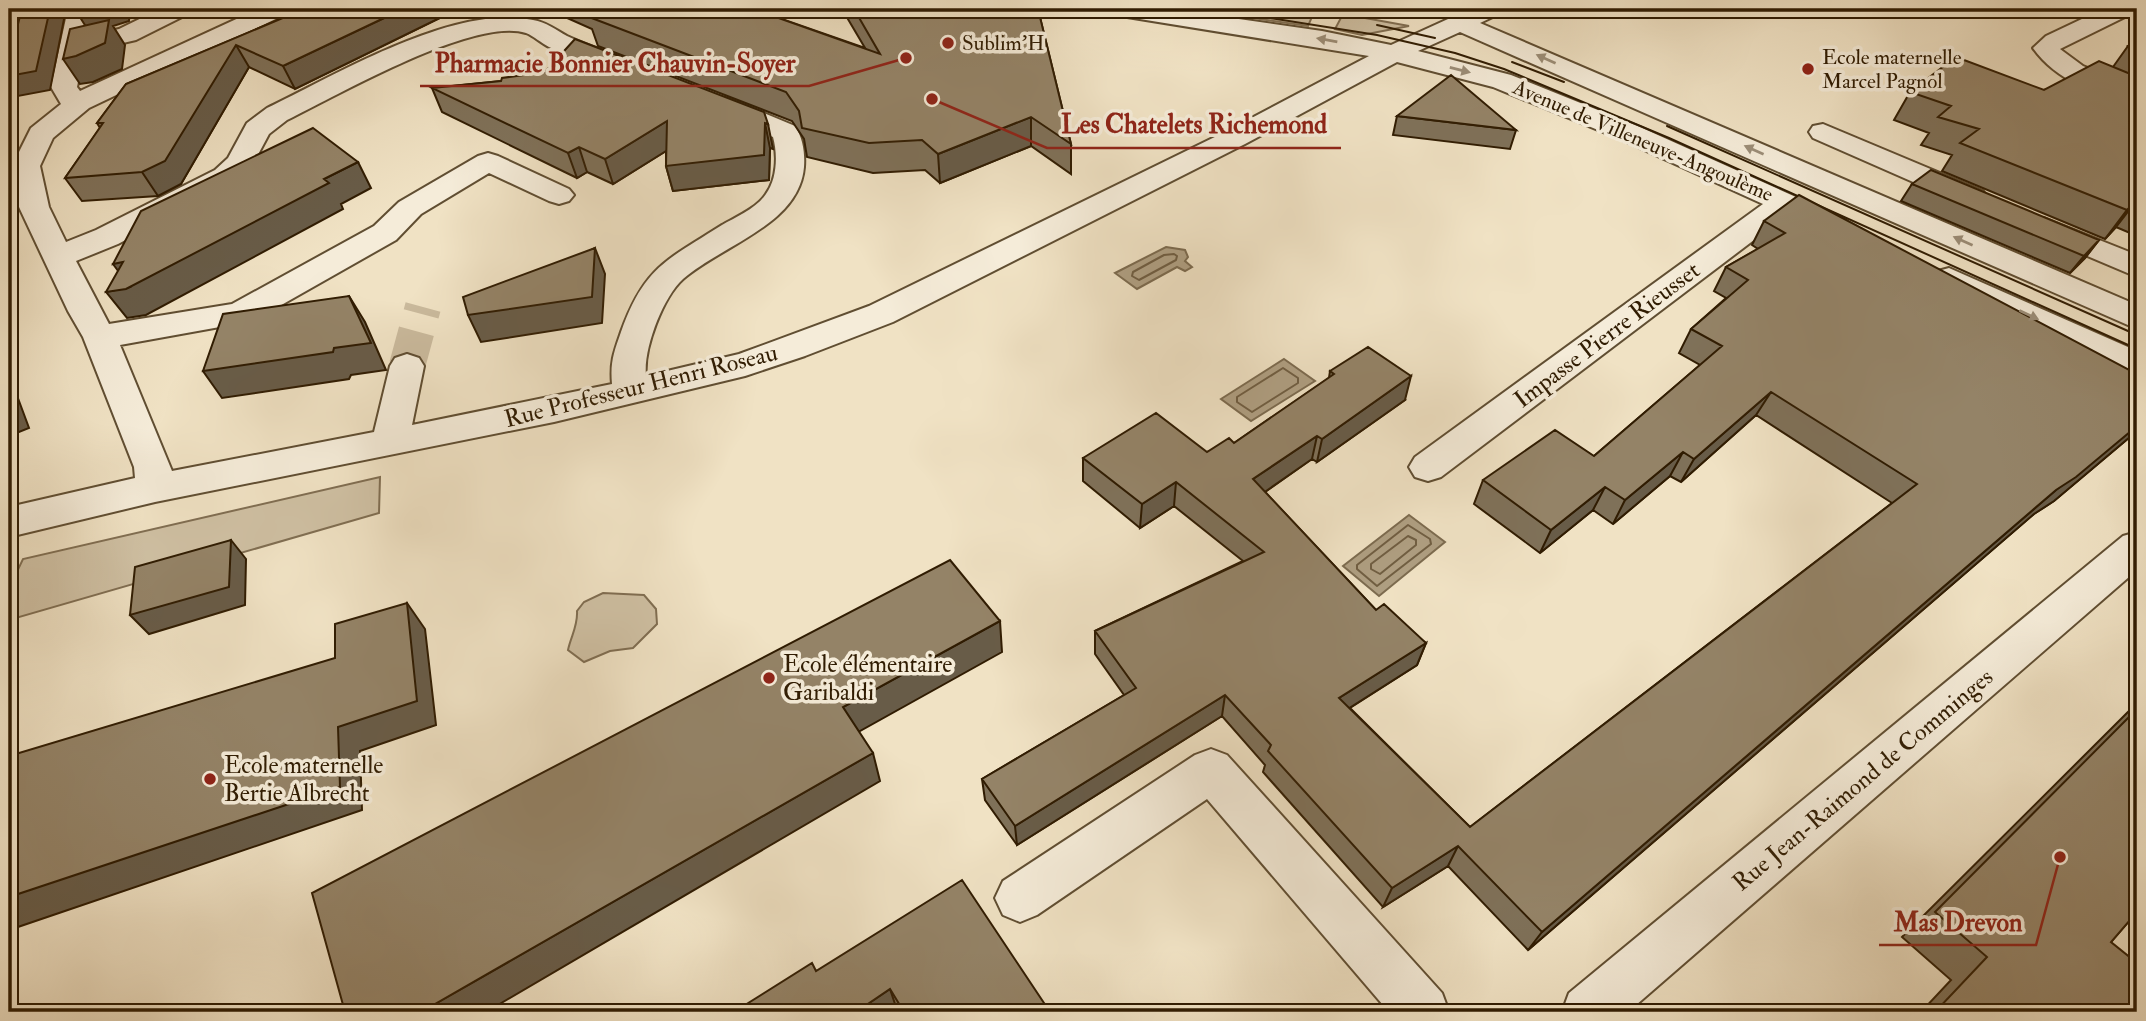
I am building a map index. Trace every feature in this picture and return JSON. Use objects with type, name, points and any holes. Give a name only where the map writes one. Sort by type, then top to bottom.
[{"type":"street","points":[[79,103],[71,99],[64,87],[80,9]]},
{"type":"street","points":[[72,47],[127,35],[179,9]]},
{"type":"street","name":"Avenue de Villeneuve-Angoulème","points":[[1121,9],[1322,39],[1394,53],[1502,81],[1550,99],[1861,237]]},
{"type":"street","name":"Rue Professeur Henri Roseau","points":[[9,522],[155,488],[390,444],[745,365],[881,314],[1236,138],[1394,53],[1490,9]]},
{"type":"street","points":[[2122,9],[2055,41],[2046,48],[2052,59],[2137,98]]},
{"type":"street","points":[[91,73],[220,15],[234,11],[269,13]]},
{"type":"street","points":[[155,488],[153,467],[100,337],[57,257],[21,210],[26,166],[41,134],[79,103],[269,13]]},
{"type":"street","name":"Avenue de Villeneuve-Angoulème","points":[[1458,22],[2137,318]]},
{"type":"street","points":[[57,257],[107,237],[225,176],[240,162],[257,129],[277,114],[449,32],[492,25],[533,27],[559,42],[648,78]]},
{"type":"street","points":[[630,392],[627,363],[647,305],[657,287],[673,271],[771,207],[781,198],[787,187],[789,141],[785,132],[697,96]]},
{"type":"street","points":[[1823,132],[2137,267]]},
{"type":"street","points":[[9,136],[41,134]]},
{"type":"street","points":[[100,337],[241,313],[385,233],[410,208],[488,162],[559,195]]},
{"type":"street","name":"Impasse Pierre Rieusset","points":[[1428,467],[1785,202]]},
{"type":"street","points":[[1924,266],[2137,365]]},
{"type":"street","points":[[390,444],[407,366]]},
{"type":"street","name":"Rue Jean-Raimond de Comminges","points":[[1588,1012],[2137,547]]},
{"type":"street","points":[[1020,898],[1211,770],[1423,1012]]},
{"type":"shaded area","points":[[1191,9],[1308,9],[1315,10],[1308,26]]},
{"type":"shaded area","points":[[1343,14],[1409,26],[1362,35],[1335,29]]},
{"type":"shaded area","points":[[380,477],[379,513],[9,620],[12,582],[23,559]]},
{"type":"shaded area","points":[[603,593],[644,595],[656,609],[657,624],[633,648],[610,651],[584,662],[568,650],[577,611],[584,602]]},
{"type":"water","points":[[1166,247],[1185,250],[1188,257],[1185,261],[1192,267],[1185,271],[1177,267],[1137,289],[1115,273]]},
{"type":"water","points":[[1284,359],[1315,381],[1251,421],[1221,399]]},
{"type":"water","points":[[1409,515],[1445,542],[1379,596],[1343,566]]},
{"type":"building","points":[[9,9],[50,9],[36,71],[9,76],[9,60],[19,20],[9,22]]},
{"type":"building","points":[[79,9],[97,9],[78,14]]},
{"type":"building","points":[[304,9],[403,9],[283,66],[236,45],[165,161],[142,172],[65,178],[103,123],[97,123],[126,84]]},
{"type":"building","points":[[596,9],[753,9],[880,54],[854,9],[1038,9],[1071,144],[1031,117],[938,154],[922,140],[869,143],[802,128],[799,111],[786,92],[589,17]]},
{"type":"building","points":[[109,20],[105,43],[63,59],[70,29]]},
{"type":"building","points":[[575,39],[764,112],[768,124],[765,123],[764,155],[666,166],[667,121],[605,159],[579,147],[568,153],[432,88],[501,81],[502,78],[545,72]]},
{"type":"building","points":[[2137,41],[2137,50],[2128,46]]},
{"type":"building","points":[[1956,57],[2044,90],[2099,61],[2137,75],[2137,200],[2127,210],[1960,143],[1979,129],[1938,117],[1951,106],[1910,92]]},
{"type":"building","points":[[1451,75],[1516,130],[1397,116]]},
{"type":"building","points":[[313,128],[358,162],[324,179],[329,183],[126,289],[106,292],[123,262],[113,264],[141,211]]},
{"type":"building","points":[[1931,170],[2099,240],[2084,256],[1912,184]]},
{"type":"building","points":[[1799,195],[2137,374],[2137,426],[2076,477],[2056,490],[1542,932],[1458,846],[1392,888],[1268,751],[1271,745],[1225,695],[1015,826],[982,779],[1136,688],[1095,631],[1264,552],[1176,482],[1142,504],[1083,458],[1156,413],[1207,452],[1229,438],[1234,443],[1334,374],[1330,371],[1368,347],[1411,376],[1322,439],[1317,436],[1253,479],[1376,610],[1384,604],[1426,643],[1339,698],[1470,827],[1917,484],[1771,392],[1694,459],[1683,452],[1625,500],[1605,487],[1551,530],[1483,480],[1555,430],[1594,456],[1722,346],[1691,329],[1748,280],[1726,267],[1785,233],[1764,221]]},
{"type":"building","points":[[595,248],[592,297],[468,315],[463,297]]},
{"type":"building","points":[[349,296],[371,343],[334,348],[333,352],[203,371],[223,314]]},
{"type":"building","points":[[231,540],[229,587],[130,615],[135,567]]},
{"type":"building","points":[[950,560],[1000,621],[843,707],[873,753],[421,1012],[345,1012],[312,893]]},
{"type":"building","points":[[407,603],[417,701],[338,727],[340,787],[9,897],[9,756],[335,658],[335,624]]},
{"type":"building","points":[[2137,709],[2137,912],[2111,942],[2137,963],[2137,1012],[1935,1012],[1987,957],[1935,912]]},
{"type":"building","points":[[962,880],[1050,1012],[904,1012],[890,989],[856,1012],[734,1012],[812,963],[816,971]]},
{"type":"tunnel","points":[[407,366],[423,307]]},
{"type":"tram line","points":[[1213,9],[1377,35],[1455,53],[1504,69],[1669,138],[2137,349]]},
{"type":"tram line","points":[[1377,25],[1435,38]]},
{"type":"tram line","points":[[1512,62],[1564,82]]},
{"type":"tram line","points":[[1667,126],[2137,335]]},
{"type":"place","name":"Sublim'H","points":[[948,43]]},
{"type":"place","name":"Pharmacie Bonnier Chauvin-Soyer","points":[[906,58]]},
{"type":"place","name":"Ecole maternelle Marcel Pagnol","points":[[1808,69]]},
{"type":"place","name":"Les Chatelets Richemond","points":[[932,99]]},
{"type":"place","name":"Ecole élémentaire Garibaldi","points":[[769,678]]},
{"type":"place","name":"Ecole maternelle Bertie Albrecht","points":[[210,779]]},
{"type":"place","name":"Mas Drevon","points":[[2060,857]]}]
